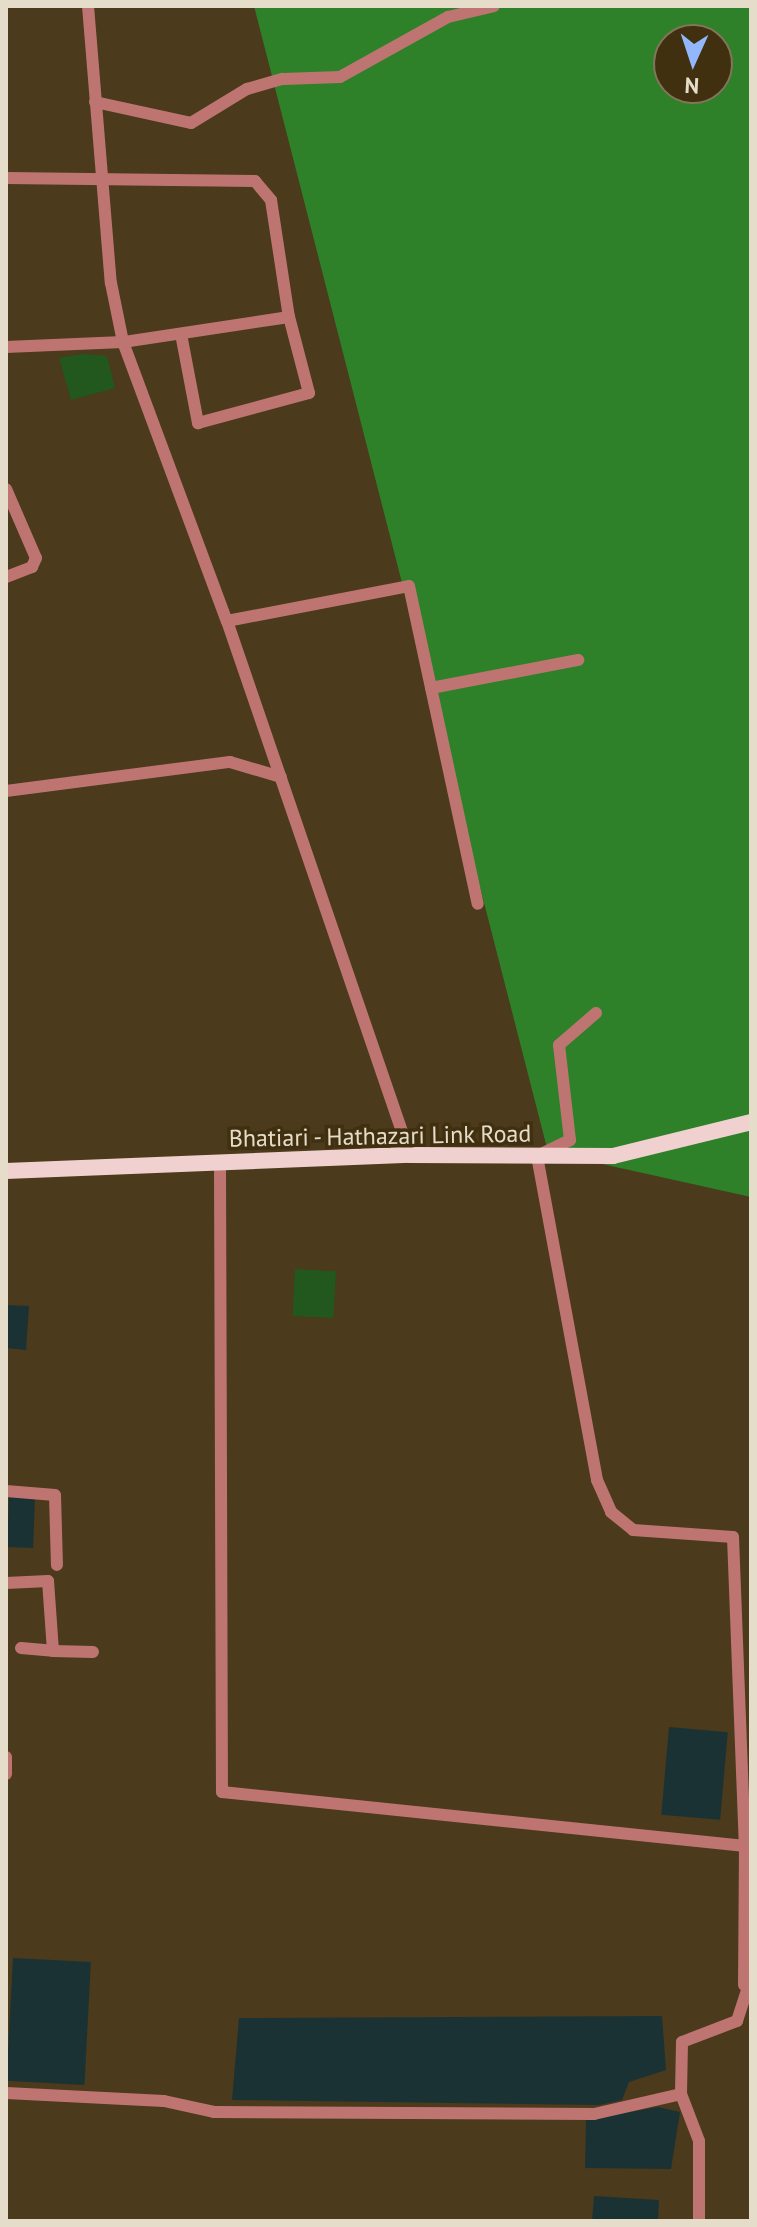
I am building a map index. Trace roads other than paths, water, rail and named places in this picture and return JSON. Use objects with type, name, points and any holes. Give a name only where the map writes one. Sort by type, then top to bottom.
[{"type":"main road","name":"Bhatiari - Hathazari Link Road","points":[[6,1171],[410,1155],[613,1156],[751,1122]]},
{"type":"street","points":[[88,6],[111,283],[123,342],[227,621],[410,1155]]},
{"type":"street","points":[[95,102],[164,122],[191,123],[247,89],[283,79],[340,77],[448,17],[494,6]]},
{"type":"street","points":[[6,178],[255,181],[271,200],[289,317],[309,393],[198,423],[181,334]]},
{"type":"street","points":[[6,347],[123,342],[289,317]]},
{"type":"street","points":[[6,489],[36,558],[32,567],[6,577]]},
{"type":"street","points":[[227,621],[409,586],[478,904]]},
{"type":"street","points":[[431,688],[578,660]]},
{"type":"street","points":[[6,791],[230,762],[281,777]]},
{"type":"street","points":[[596,1013],[559,1045],[570,1140],[537,1156],[597,1480],[611,1512],[633,1530],[733,1537],[748,1846],[748,1984],[737,2021],[682,2042],[681,2094],[699,2141],[699,2221]]},
{"type":"street","points":[[220,1164],[222,1792],[748,1846]]},
{"type":"street","points":[[6,1491],[55,1495],[57,1565]]},
{"type":"street","points":[[6,1583],[48,1581],[53,1651]]},
{"type":"street","points":[[21,1648],[93,1652]]},
{"type":"street","points":[[6,1757],[6,1774]]},
{"type":"street","points":[[6,2093],[164,2101],[214,2112],[579,2114],[681,2094]]},
{"type":"water","points":[[6,1305],[29,1306],[26,1350],[6,1348]]},
{"type":"water","points":[[9,1494],[35,1495],[33,1548],[7,1547]]},
{"type":"water","points":[[669,1727],[728,1732],[720,1820],[661,1815]]},
{"type":"water","points":[[13,1958],[91,1962],[84,2085],[7,2081]]},
{"type":"water","points":[[662,2016],[666,2070],[629,2082],[622,2100],[599,2105],[232,2100],[239,2018]]},
{"type":"water","points":[[658,2107],[680,2112],[671,2169],[585,2168],[586,2120]]},
{"type":"water","points":[[594,2196],[659,2200],[658,2221],[592,2221]]}]
